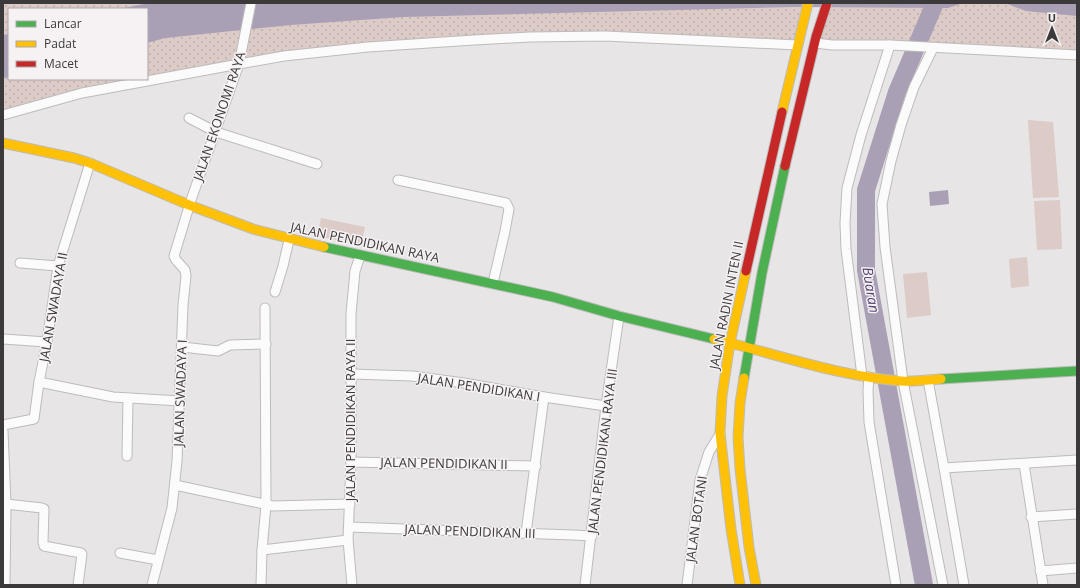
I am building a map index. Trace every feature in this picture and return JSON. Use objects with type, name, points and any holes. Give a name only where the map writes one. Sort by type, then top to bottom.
[{"type":"main road","name":"JALAN RADIN INTEN II","points":[[740,585],[731,529],[720,433],[722,396],[730,343],[769,166],[808,3]]},
{"type":"main road","points":[[756,585],[749,547],[738,437],[740,403],[766,258],[816,40],[827,3]]},
{"type":"main road","name":"JALAN PENDIDIKAN RAYA","points":[[3,143],[53,153],[90,163],[189,205],[253,229],[289,240],[493,283],[619,316],[749,347],[813,366],[903,381],[1077,371]]},
{"type":"street","name":"JALAN EKONOMI RAYA","points":[[189,205],[216,132],[240,60],[251,3]]},
{"type":"street","points":[[148,79],[240,60],[368,47],[530,37],[605,36],[797,45]]},
{"type":"street","points":[[816,40],[832,45],[890,45],[923,48],[1077,55]]},
{"type":"street","points":[[890,45],[861,135],[847,188],[845,223],[846,249],[868,376],[869,422],[896,585]]},
{"type":"street","points":[[933,48],[914,87],[901,125],[890,161],[882,204],[885,247],[903,381],[943,585]]},
{"type":"street","points":[[3,115],[82,93],[144,80]]},
{"type":"street","points":[[189,118],[216,132],[317,164]]},
{"type":"street","name":"JALAN SWADAYA II","points":[[3,425],[34,419],[58,266],[90,163]]},
{"type":"street","points":[[398,180],[506,203],[508,205],[509,209],[506,231],[493,283]]},
{"type":"street","name":"JALAN SWADAYA I","points":[[152,585],[172,508],[175,485],[180,401],[183,305],[186,276],[185,270],[174,256],[189,205]]},
{"type":"street","points":[[275,292],[289,240]]},
{"type":"street","name":"JALAN PENDIDIKAN RAYA II","points":[[352,585],[348,540],[351,462],[351,314],[355,271],[360,256]]},
{"type":"street","points":[[20,262],[58,266]]},
{"type":"street","points":[[261,585],[266,505],[265,308]]},
{"type":"street","name":"JALAN PENDIDIKAN RAYA III","points":[[585,585],[592,536],[606,406],[619,316]]},
{"type":"street","points":[[3,339],[47,342]]},
{"type":"street","points":[[182,347],[218,351],[230,345],[266,344]]},
{"type":"street","name":"JALAN PENDIDIKAN I","points":[[351,374],[412,376],[606,406]]},
{"type":"street","points":[[928,380],[964,585]]},
{"type":"street","points":[[39,382],[113,398],[180,401]]},
{"type":"street","points":[[526,533],[544,397]]},
{"type":"street","points":[[127,456],[128,398]]},
{"type":"street","points":[[3,431],[6,504],[5,585]]},
{"type":"street","name":"JALAN BOTANI","points":[[688,585],[700,480],[709,452],[720,433]]},
{"type":"street","points":[[944,468],[1077,460]]},
{"type":"street","name":"JALAN PENDIDIKAN II","points":[[351,462],[536,466]]},
{"type":"street","points":[[1024,464],[1031,517],[1043,585]]},
{"type":"street","points":[[175,485],[273,506],[350,504]]},
{"type":"street","points":[[6,504],[44,509],[44,546],[82,554],[78,585]]},
{"type":"street","points":[[1031,517],[1077,514]]},
{"type":"street","name":"JALAN PENDIDIKAN III","points":[[349,527],[592,536]]},
{"type":"street","points":[[262,550],[348,540]]},
{"type":"street","points":[[120,553],[158,560]]},
{"type":"street","points":[[1040,571],[1077,568]]},
{"type":"shaded area","points":[[3,3],[808,3],[797,45],[605,36],[459,41],[239,64],[82,93],[3,115]]},
{"type":"shaded area","points":[[149,3],[963,3],[948,8],[794,7],[403,17],[291,25],[165,38],[148,43],[148,8],[124,8]]},
{"type":"shaded area","points":[[827,3],[1077,3],[1077,55],[832,45],[816,37]]},
{"type":"shaded area","points":[[1005,3],[1077,3],[1077,16],[1026,11]]},
{"type":"shaded area","points":[[8,34],[8,77],[3,78],[3,35]]},
{"type":"shaded area","points":[[1028,120],[1053,122],[1059,197],[1033,198]]},
{"type":"shaded area","points":[[948,190],[949,204],[930,206],[929,192]]},
{"type":"shaded area","points":[[1060,200],[1062,249],[1037,250],[1034,201]]},
{"type":"shaded area","points":[[321,218],[365,227],[361,245],[317,236]]},
{"type":"shaded area","points":[[1027,257],[1029,286],[1011,288],[1009,259]]},
{"type":"shaded area","points":[[927,272],[931,315],[907,318],[903,274]]},
{"type":"waterway","name":"Buaran","points":[[924,585],[866,270],[866,190],[897,92],[935,3]]},
{"type":"traffic: fast","points":[[744,378],[762,273],[785,166]]},
{"type":"traffic: fast","points":[[324,247],[553,297],[619,316],[714,339]]},
{"type":"traffic: fast","points":[[941,379],[1077,371]]},
{"type":"traffic: slow","points":[[782,112],[808,3]]},
{"type":"traffic: slow","points":[[3,143],[74,158],[90,163],[189,205],[253,229],[324,247]]},
{"type":"traffic: slow","points":[[740,585],[731,529],[720,433],[722,396],[730,343],[746,271]]},
{"type":"traffic: slow","points":[[714,339],[807,364],[854,374],[901,381],[941,379]]},
{"type":"traffic: slow","points":[[744,378],[740,403],[738,437],[749,547],[756,585]]},
{"type":"traffic: jam","points":[[785,166],[816,37],[827,3]]},
{"type":"traffic: jam","points":[[746,271],[782,112]]}]
